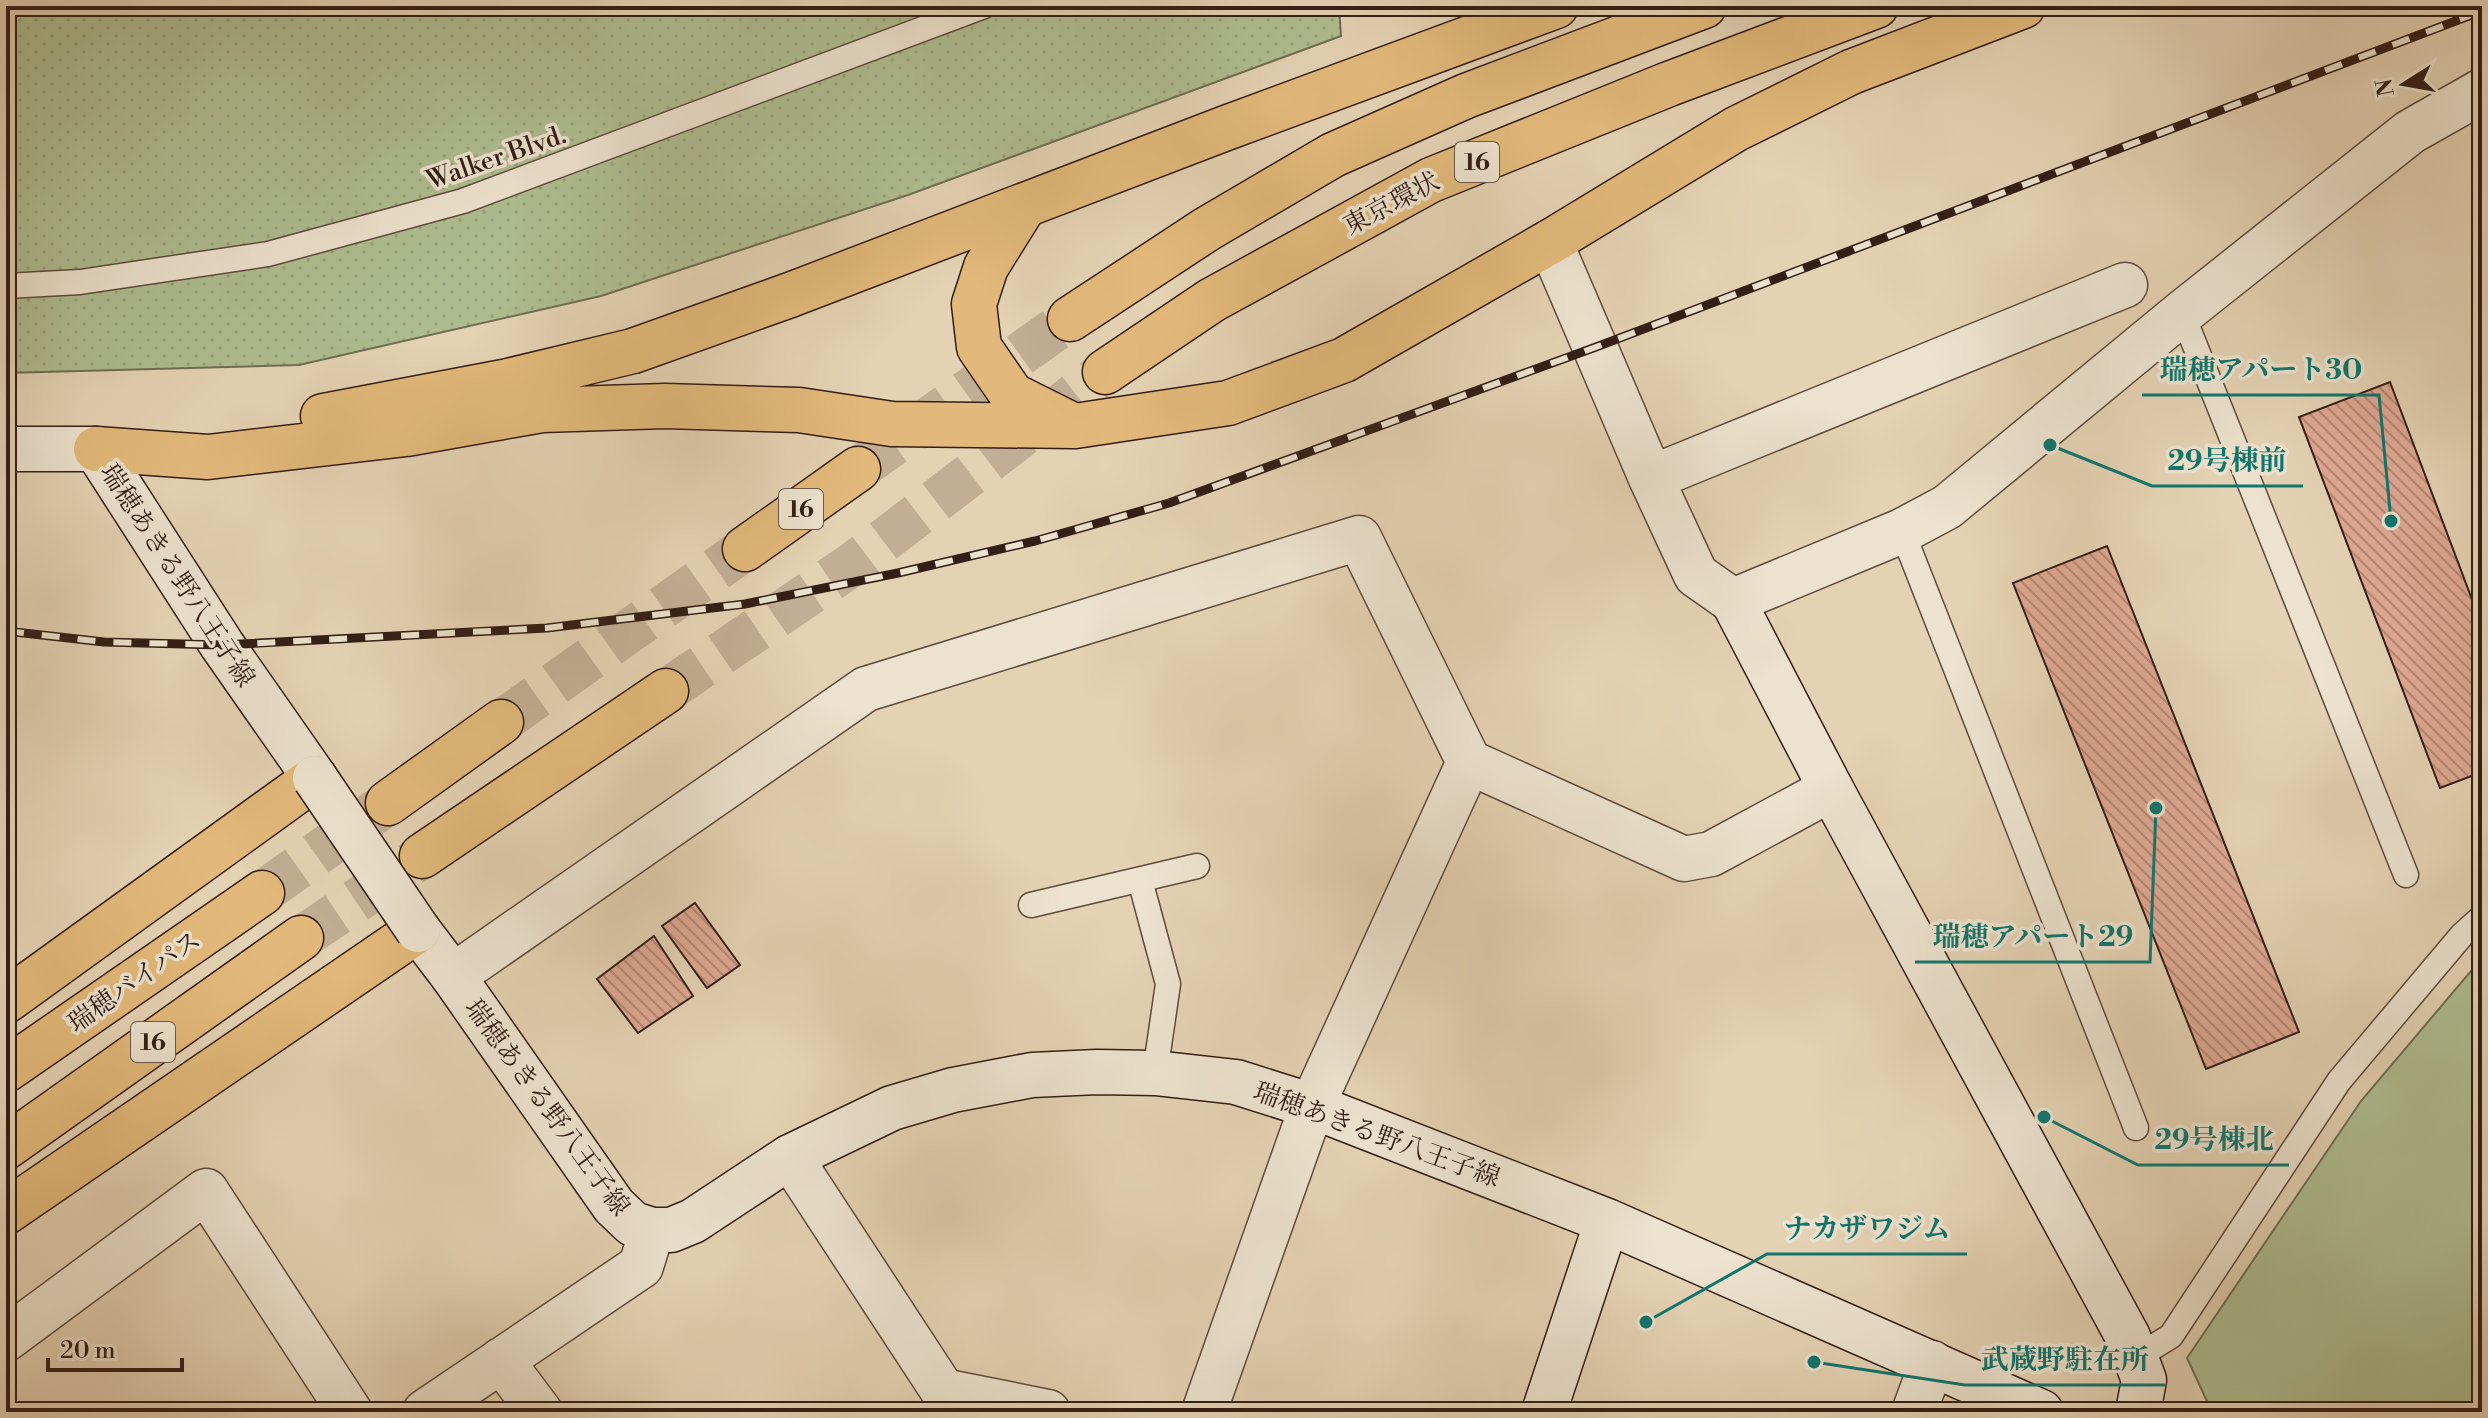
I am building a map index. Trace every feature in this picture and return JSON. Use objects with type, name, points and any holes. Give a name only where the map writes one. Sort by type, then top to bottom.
[{"type":"highway","points":[[96,449],[183,431],[329,416],[508,381],[633,351],[1556,6]]},
{"type":"highway","name":"16","points":[[1070,319],[1207,229],[1333,155],[1466,96],[1704,6]]},
{"type":"highway","name":"東京環状","points":[[1105,372],[1212,300],[1431,180],[1669,84],[1876,6]]},
{"type":"highway","points":[[96,449],[208,457],[406,434],[542,410],[665,406],[799,410],[892,424],[1075,426],[1228,403],[1344,360],[1550,242],[1736,129],[1851,72],[2023,6]]},
{"type":"highway","points":[[1024,206],[986,267],[974,304],[979,347],[1012,395],[1075,426]]},
{"type":"highway","name":"16","points":[[745,549],[858,469]]},
{"type":"highway","points":[[422,856],[666,691]]},
{"type":"highway","points":[[388,803],[501,722]]},
{"type":"highway","points":[[6,1001],[315,778]]},
{"type":"highway","name":"瑞穂バイパス","points":[[6,1070],[262,893]]},
{"type":"highway","points":[[6,1212],[418,930]]},
{"type":"highway","name":"16","points":[[6,1147],[301,938]]},
{"type":"street","points":[[1733,601],[1902,531],[1947,507],[2182,313],[2410,132],[2482,91]]},
{"type":"street","points":[[1550,242],[1696,575],[1733,601],[2137,1357],[2144,1380],[2138,1412]]},
{"type":"street","points":[[1651,478],[2125,285]]},
{"type":"street","name":"瑞穂あきる野八王子線","points":[[6,449],[96,449],[222,645],[418,930],[614,1206],[633,1224],[652,1230],[671,1230],[693,1221],[790,1157],[892,1108],[953,1090],[1032,1075],[1155,1073],[1236,1082],[1312,1106],[1607,1221],[2041,1412]]},
{"type":"street","points":[[453,976],[866,689],[1359,538],[1469,762],[1684,859],[1711,854],[1831,789]]},
{"type":"street","points":[[1204,1412],[1312,1106],[1469,762]]},
{"type":"street","points":[[790,1157],[943,1391],[1048,1412]]},
{"type":"street","points":[[6,1339],[206,1191],[350,1412]]},
{"type":"street","points":[[1544,1412],[1607,1221]]},
{"type":"street","points":[[425,1412],[641,1266],[652,1230]]},
{"type":"street","points":[[501,1360],[540,1412]]},
{"type":"street","points":[[1914,1412],[1932,1363]]},
{"type":"lane","name":"Walker Blvd.","points":[[6,286],[80,282],[268,254],[463,201],[984,6]]},
{"type":"lane","points":[[2182,313],[2406,875]]},
{"type":"lane","points":[[1902,531],[2136,1128]]},
{"type":"lane","points":[[1031,905],[1197,866]]},
{"type":"lane","points":[[1140,880],[1168,984],[1155,1073]]},
{"type":"lane","points":[[2137,1357],[2171,1336],[2339,1081],[2462,935],[2482,917]]},
{"type":"green space","points":[[6,6],[1339,6],[1341,36],[908,195],[601,296],[299,365],[6,373]]},
{"type":"green space","points":[[2482,958],[2482,1412],[2212,1412],[2187,1358],[2361,1101]]},
{"type":"building","points":[[2390,382],[2482,626],[2482,772],[2440,788],[2299,417]]},
{"type":"building","points":[[2107,546],[2299,1032],[2206,1069],[2013,583]]},
{"type":"building","points":[[695,903],[740,965],[707,988],[662,926]]},
{"type":"building","points":[[654,936],[693,996],[638,1033],[597,979]]},
{"type":"tunnel","points":[[858,469],[1070,319]]},
{"type":"tunnel","points":[[666,691],[853,564],[1105,372]]},
{"type":"tunnel","points":[[501,722],[745,549]]},
{"type":"tunnel","points":[[262,893],[388,803]]},
{"type":"tunnel","points":[[301,938],[417,860]]},
{"type":"railway","points":[[6,631],[104,642],[222,645],[547,628],[745,604],[1035,541],[1169,503],[1596,347],[2482,11]]},
{"type":"place","name":"29号棟前","points":[[2050,445]]},
{"type":"place","name":"瑞穂アパート30","points":[[2391,521]]},
{"type":"place","name":"瑞穂アパート29","points":[[2156,808]]},
{"type":"place","name":"29号棟北","points":[[2044,1117]]},
{"type":"place","name":"ナカザワジム","points":[[1646,1322]]},
{"type":"place","name":"武蔵野駐在所","points":[[1814,1362]]}]
